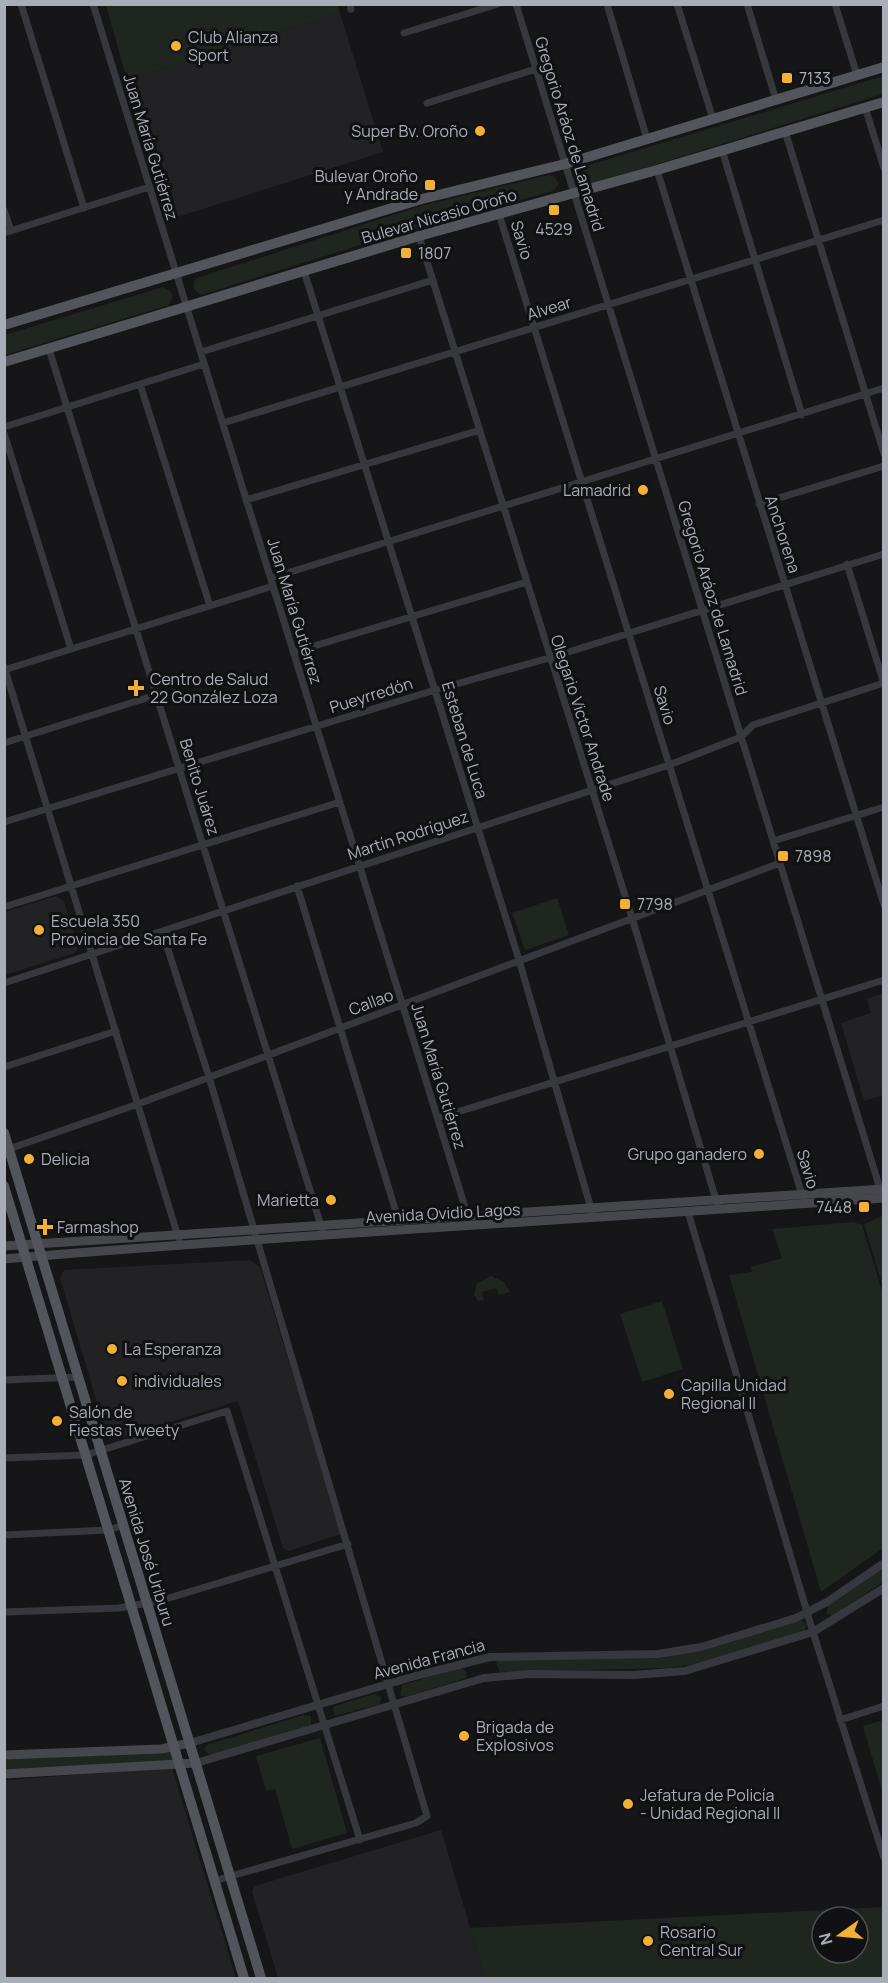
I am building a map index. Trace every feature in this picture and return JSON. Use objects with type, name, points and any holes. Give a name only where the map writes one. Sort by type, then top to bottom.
[{"type":"main road","name":"Bulevar Nicasio Oroño","points":[[4,325],[422,199],[565,164],[884,67]]},
{"type":"main road","name":"Bulevar Nicasio Oroño","points":[[4,362],[419,236],[574,194],[884,102]]},
{"type":"main road","name":"Avenida José Uriburu","points":[[4,1134],[261,1978]]},
{"type":"main road","name":"Avenida José Uriburu","points":[[4,1186],[244,1978]]},
{"type":"main road","name":"Avenida Ovidio Lagos","points":[[4,1246],[179,1239],[400,1226],[471,1227],[593,1214],[883,1195]]},
{"type":"main road","name":"Avenida Ovidio Lagos","points":[[400,1226],[468,1217],[688,1212],[719,1206]]},
{"type":"main road","name":"Avenida Ovidio Lagos","points":[[4,1259],[179,1239]]},
{"type":"main road","name":"Avenida Francia","points":[[4,1755],[173,1747],[190,1743]]},
{"type":"main road","name":"Avenida Francia","points":[[4,1774],[196,1763]]},
{"type":"street","points":[[21,4],[84,208]]},
{"type":"street","name":"Juan María Gutiérrez","points":[[93,4],[471,1227]]},
{"type":"street","points":[[405,33],[498,4]]},
{"type":"street","name":"Gregorio Aráoz de Lamadrid","points":[[516,4],[883,1195]]},
{"type":"street","points":[[607,4],[647,139]]},
{"type":"street","points":[[677,4],[713,119]]},
{"type":"street","points":[[747,4],[776,100]]},
{"type":"street","points":[[835,4],[857,75]]},
{"type":"street","points":[[427,103],[536,69]]},
{"type":"street","points":[[866,107],[884,168]]},
{"type":"street","points":[[785,131],[884,454]]},
{"type":"street","points":[[722,150],[802,415]]},
{"type":"street","name":"Anchorena","points":[[657,170],[884,905]]},
{"type":"street","points":[[4,210],[8,232],[150,187]]},
{"type":"street","name":"Savio","points":[[499,214],[803,1199]]},
{"type":"street","name":"Alvear","points":[[223,423],[884,220]]},
{"type":"street","name":"Olegario Victor Andrade","points":[[419,236],[632,918],[719,1206]]},
{"type":"street","name":"Esteban de Luca","points":[[304,271],[478,826],[593,1214]]},
{"type":"street","points":[[201,352],[433,280]]},
{"type":"street","name":"Benito Juárez","points":[[49,349],[323,1230]]},
{"type":"street","points":[[4,427],[204,364]]},
{"type":"street","points":[[140,384],[210,606]]},
{"type":"street","points":[[271,578],[503,504],[802,415],[884,388]]},
{"type":"street","points":[[246,500],[480,430]]},
{"type":"street","points":[[4,433],[71,649]]},
{"type":"street","points":[[759,504],[884,466]]},
{"type":"street","name":"Pueyrredón","points":[[4,822],[435,690],[629,634],[884,554]]},
{"type":"street","points":[[847,564],[883,684]]},
{"type":"street","points":[[294,652],[527,582]]},
{"type":"street","points":[[179,1239],[5,669],[273,586]]},
{"type":"street","name":"Martín Rodríguez","points":[[4,983],[669,765],[741,737],[753,725],[883,684]]},
{"type":"street","points":[[4,743],[156,695]]},
{"type":"street","points":[[4,907],[340,802]]},
{"type":"street","points":[[773,841],[884,807]]},
{"type":"street","name":"Callao","points":[[7,1150],[138,1104],[780,863]]},
{"type":"street","points":[[297,886],[400,1226]]},
{"type":"street","points":[[162,931],[209,1077],[426,1810],[425,1819],[360,1840],[214,1881]]},
{"type":"street","points":[[438,1118],[884,980]]},
{"type":"street","points":[[4,1067],[116,1031]]},
{"type":"street","points":[[688,1212],[807,1613],[884,1858]]},
{"type":"street","points":[[4,1380],[79,1377]]},
{"type":"street","points":[[4,1458],[86,1455],[227,1411],[360,1840]]},
{"type":"street","points":[[4,1535],[108,1530],[124,1526]]},
{"type":"street","points":[[4,1612],[131,1606],[147,1603],[348,1544]]},
{"type":"street","name":"Avenida Francia","points":[[190,1743],[389,1684],[490,1657],[533,1654],[635,1654],[689,1650],[783,1623],[807,1613],[884,1563]]},
{"type":"street","name":"Avenida Francia","points":[[196,1763],[493,1677],[529,1674],[634,1675],[685,1671],[813,1632],[884,1588]]},
{"type":"street","points":[[840,1720],[884,1706]]},
{"type":"shaded area","name":"Club Alianza Sport","points":[[337,4],[340,13],[127,80],[106,5]]},
{"type":"shaded area","points":[[340,13],[383,152],[171,219],[169,211],[176,208],[145,112],[138,114],[127,80]]},
{"type":"shaded area","points":[[883,76],[883,94],[590,185],[580,179],[579,175],[586,166]]},
{"type":"shaded area","points":[[549,175],[554,176],[559,184],[553,191],[392,235],[201,295],[194,289],[194,282],[197,278],[424,205]]},
{"type":"shaded area","points":[[163,287],[173,296],[169,305],[5,355],[5,335]]},
{"type":"shaded area","name":"Escuela 350 Provincia de Santa Fe","points":[[56,896],[64,901],[78,947],[75,953],[5,975],[5,912]]},
{"type":"shaded area","points":[[557,898],[569,935],[525,950],[512,913]]},
{"type":"shaded area","points":[[883,993],[883,1095],[864,1101],[841,1023],[871,1013],[867,999]]},
{"type":"shaded area","points":[[884,1217],[883,1287],[864,1224]]},
{"type":"shaded area","points":[[853,1222],[862,1225],[883,1294],[883,1548],[821,1592],[729,1275],[752,1272],[751,1267],[782,1258],[772,1229]]},
{"type":"shaded area","points":[[250,1260],[260,1267],[341,1534],[289,1551],[283,1548],[238,1401],[116,1439],[107,1436],[60,1278],[64,1270]]},
{"type":"shaded area","points":[[491,1276],[504,1282],[510,1292],[499,1295],[496,1288],[482,1292],[484,1300],[478,1301],[474,1295],[477,1283]]},
{"type":"shaded area","points":[[662,1301],[683,1369],[642,1382],[620,1314]]},
{"type":"shaded area","points":[[883,1568],[883,1582],[832,1616],[826,1613],[828,1606]]},
{"type":"shaded area","points":[[801,1620],[807,1624],[804,1632],[696,1664],[669,1668],[500,1672],[496,1663],[498,1660],[665,1657],[718,1646]]},
{"type":"shaded area","points":[[461,1668],[466,1671],[467,1678],[405,1697],[400,1695],[402,1685]]},
{"type":"shaded area","points":[[374,1694],[381,1697],[380,1704],[335,1716],[333,1709],[335,1706]]},
{"type":"shaded area","points":[[303,1715],[311,1716],[311,1725],[211,1756],[204,1750],[207,1745]]},
{"type":"shaded area","points":[[884,1720],[883,1794],[863,1726]]},
{"type":"shaded area","points":[[320,1738],[347,1833],[292,1849],[275,1789],[266,1791],[256,1756]]},
{"type":"shaded area","points":[[173,1747],[179,1765],[5,1774],[5,1755]]},
{"type":"shaded area","points":[[172,1768],[236,1978],[5,1978],[5,1780]]},
{"type":"shaded area","points":[[441,1830],[485,1978],[278,1978],[252,1892],[255,1886]]},
{"type":"shaded area","name":"Rosario Central Sur","points":[[883,1907],[883,1978],[485,1978],[470,1928],[810,1911],[810,1965],[870,1965],[870,1908]]},
{"type":"place","name":"Club Alianza Sport","points":[[176,46]]},
{"type":"place","name":"7133","points":[[787,78]]},
{"type":"place","name":"Super Bv. Oroño","points":[[480,131]]},
{"type":"place","name":"Bulevar Oroño y Andrade","points":[[430,185]]},
{"type":"place","name":"4529","points":[[554,210]]},
{"type":"place","name":"1807","points":[[406,253]]},
{"type":"place","name":"Lamadrid","points":[[643,490]]},
{"type":"place","name":"Centro de Salud 22 González Loza","points":[[136,688]]},
{"type":"place","name":"7898","points":[[783,856]]},
{"type":"place","name":"7798","points":[[625,904]]},
{"type":"place","name":"Escuela 350 Provincia de Santa Fe","points":[[39,930]]},
{"type":"place","name":"Grupo ganadero","points":[[759,1154]]},
{"type":"place","name":"Delicia","points":[[29,1159]]},
{"type":"place","name":"Marietta","points":[[331,1200]]},
{"type":"place","name":"7448","points":[[864,1207]]},
{"type":"place","name":"Farmashop","points":[[45,1227]]},
{"type":"place","name":"La Esperanza","points":[[112,1349]]},
{"type":"place","name":"individuales","points":[[122,1381]]},
{"type":"place","name":"Capilla Unidad Regional II","points":[[669,1394]]},
{"type":"place","name":"Salón de Fiestas Tweety","points":[[57,1421]]},
{"type":"place","name":"Brigada de Explosivos","points":[[464,1736]]},
{"type":"place","name":"Jefatura de Policía - Unidad Regional II","points":[[628,1804]]},
{"type":"place","name":"Rosario Central Sur","points":[[648,1941]]}]
